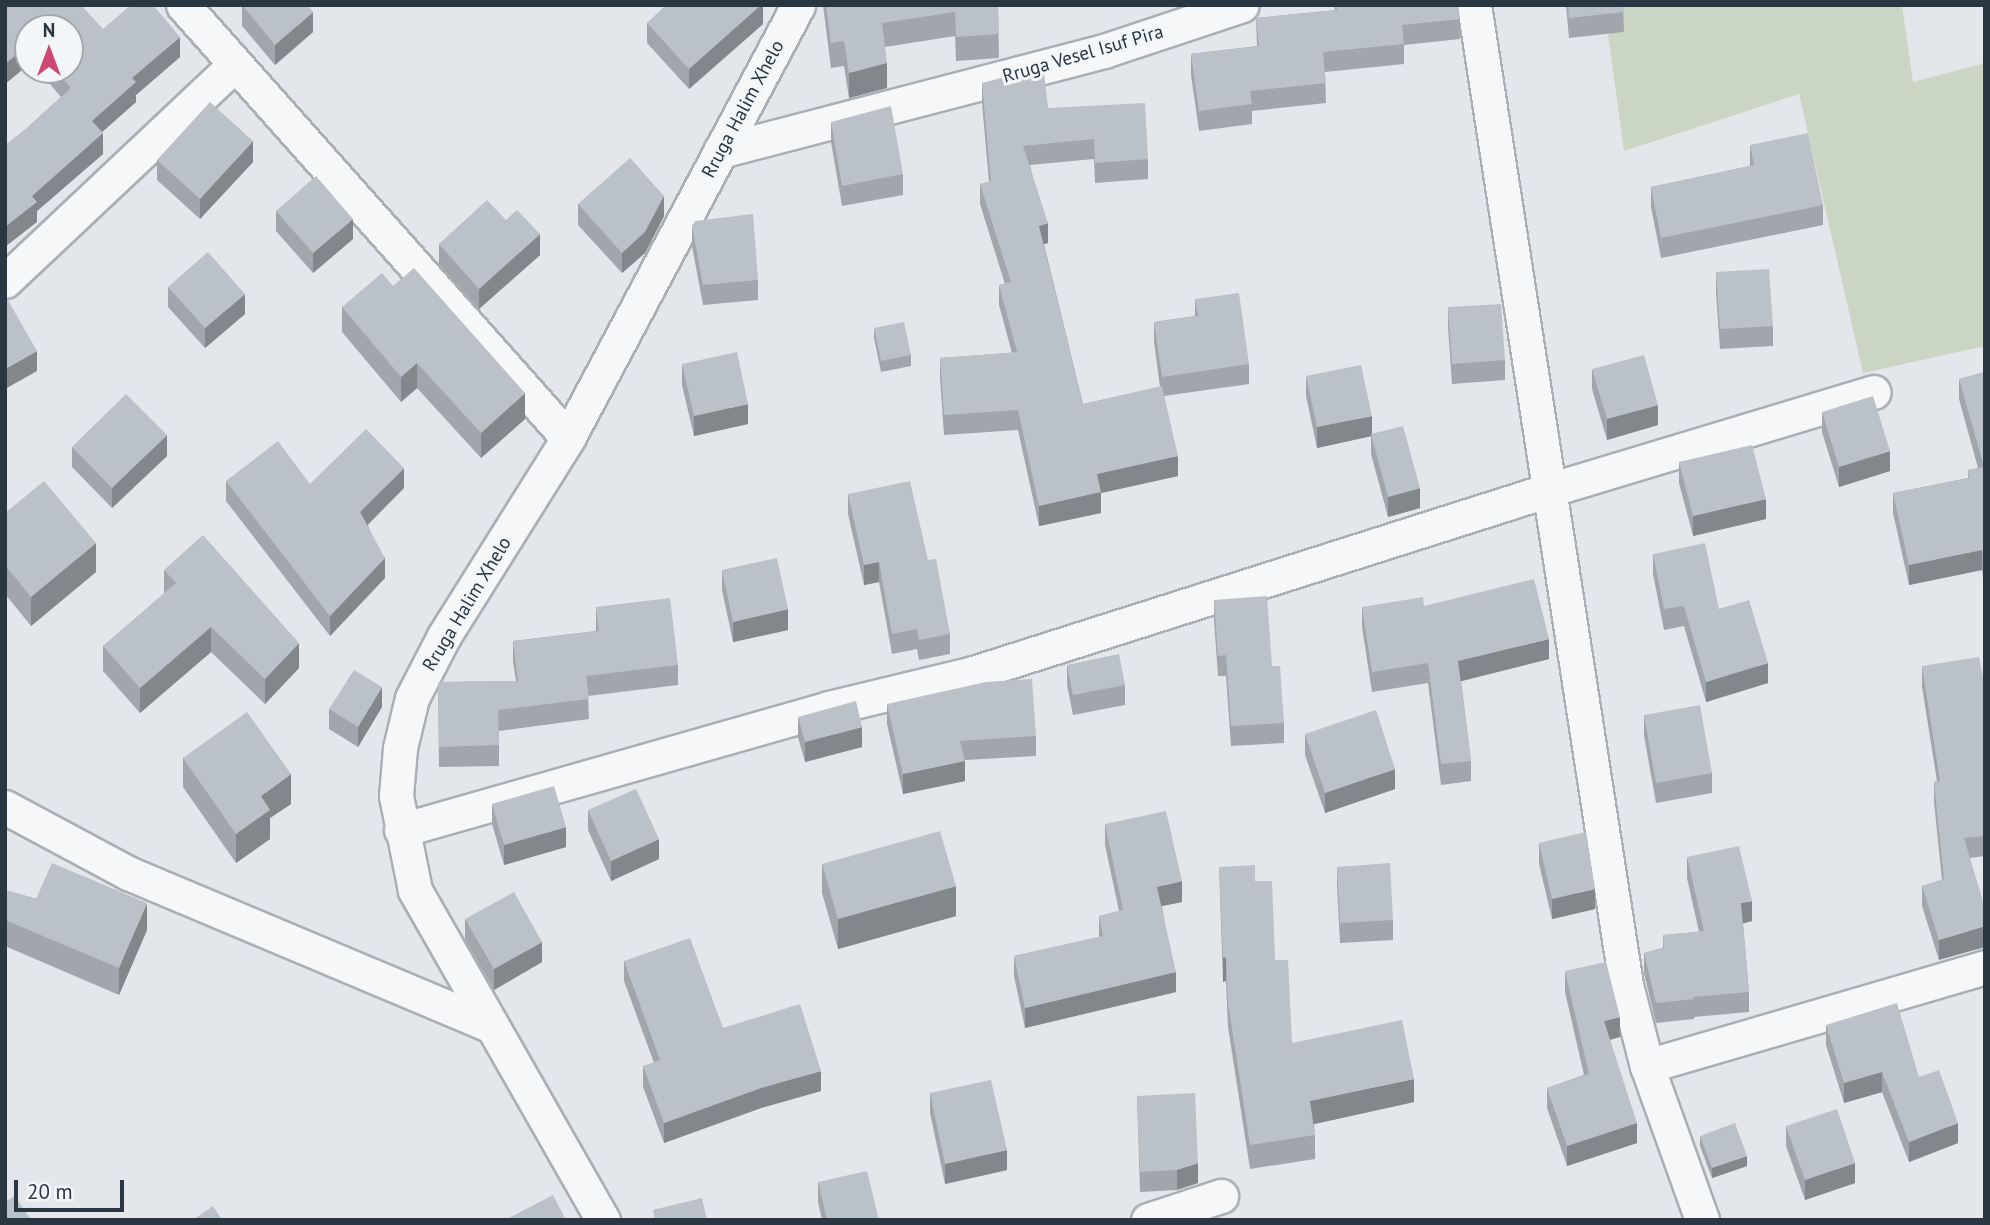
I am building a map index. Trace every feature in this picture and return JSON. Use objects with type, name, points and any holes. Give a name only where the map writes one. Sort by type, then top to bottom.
[{"type":"street","points":[[183,5],[568,438]]},
{"type":"street","name":"Rruga Halim Xhelo","points":[[603,1220],[415,890],[396,796],[400,748],[412,698],[444,636],[568,438],[798,5]]},
{"type":"street","name":"Rruga Vesel Isuf Pira","points":[[720,151],[1104,51],[1242,5]]},
{"type":"street","points":[[1474,5],[1626,985],[1647,1066],[1702,1220]]},
{"type":"street","points":[[5,281],[235,64]]},
{"type":"street","points":[[401,831],[830,708],[970,674],[1549,490],[1874,392]]},
{"type":"street","points":[[5,807],[128,873],[490,1025]]},
{"type":"street","points":[[1647,1066],[1985,967]]},
{"type":"street","points":[[1148,1220],[1221,1196]]},
{"type":"green space","points":[[1604,5],[1902,5],[1913,82],[1985,63],[1985,346],[1863,373],[1799,94],[1624,151]]},
{"type":"building","points":[[5,5],[81,5],[103,29],[131,5],[153,5],[180,37],[132,78],[136,82],[92,121],[103,133],[32,196],[37,202],[5,227],[5,145],[71,88],[67,84],[84,84],[84,14],[14,14],[14,57],[5,64]]},
{"type":"building","points":[[242,5],[307,5],[313,12],[275,45]]},
{"type":"building","points":[[666,5],[761,5],[689,69],[647,23]]},
{"type":"building","points":[[826,5],[998,5],[999,34],[956,37],[955,12],[882,23],[887,63],[849,73],[844,41],[831,43]]},
{"type":"building","points":[[1336,5],[1458,5],[1460,19],[1402,25],[1404,44],[1323,52],[1326,83],[1250,91],[1252,104],[1199,111],[1191,54],[1259,46],[1256,18],[1337,10]]},
{"type":"building","points":[[1568,5],[1623,5],[1624,12],[1569,18]]},
{"type":"building","points":[[1044,72],[1048,108],[1145,103],[1148,159],[1095,163],[1094,139],[1023,146],[1048,223],[1039,226],[1083,404],[1162,386],[1178,456],[1097,474],[1101,492],[1039,506],[1018,410],[944,415],[940,358],[1017,352],[999,285],[1011,282],[980,184],[991,181],[982,83],[1012,75]]},
{"type":"building","points":[[210,102],[253,141],[200,199],[157,160]]},
{"type":"building","points":[[891,106],[903,174],[842,186],[831,122]]},
{"type":"building","points":[[1808,133],[1823,205],[1661,238],[1651,187],[1754,165],[1750,145]]},
{"type":"building","points":[[630,158],[664,196],[645,232],[622,253],[578,204]]},
{"type":"building","points":[[316,176],[353,219],[313,253],[276,211]]},
{"type":"building","points":[[487,200],[506,220],[517,210],[540,234],[479,289],[439,244]]},
{"type":"building","points":[[753,214],[758,280],[703,285],[692,226],[695,221]]},
{"type":"building","points":[[208,252],[245,294],[205,328],[168,287]]},
{"type":"building","points":[[414,268],[525,393],[481,433],[417,363],[401,377],[342,307],[382,273],[393,286]]},
{"type":"building","points":[[1769,269],[1773,326],[1720,329],[1716,272]]},
{"type":"building","points":[[1239,293],[1249,364],[1162,377],[1154,322],[1198,316],[1195,299]]},
{"type":"building","points":[[5,295],[37,351],[5,369]]},
{"type":"building","points":[[1501,304],[1505,360],[1452,364],[1448,307]]},
{"type":"building","points":[[904,322],[911,355],[881,361],[874,328]]},
{"type":"building","points":[[737,352],[748,404],[694,416],[682,364]]},
{"type":"building","points":[[1644,355],[1658,405],[1607,419],[1592,369]]},
{"type":"building","points":[[1361,365],[1372,416],[1317,427],[1306,376]]},
{"type":"building","points":[[1985,372],[1985,571],[1982,550],[1909,565],[1893,493],[1969,478],[1968,470],[1984,467],[1959,379]]},
{"type":"building","points":[[126,394],[167,435],[112,488],[72,447]]},
{"type":"building","points":[[1873,396],[1890,451],[1839,467],[1822,412]]},
{"type":"building","points":[[1403,426],[1420,488],[1388,497],[1371,434]]},
{"type":"building","points":[[366,429],[404,468],[360,512],[385,558],[330,616],[226,481],[278,441],[310,484]]},
{"type":"building","points":[[1752,445],[1766,499],[1693,516],[1679,462]]},
{"type":"building","points":[[44,481],[96,543],[31,597],[5,565],[5,513]]},
{"type":"building","points":[[910,481],[928,560],[936,559],[950,634],[919,640],[917,629],[892,634],[879,562],[864,565],[848,494]]},
{"type":"building","points":[[203,535],[299,643],[265,679],[211,627],[140,688],[103,646],[176,583],[164,570]]},
{"type":"building","points":[[1705,543],[1719,609],[1749,600],[1768,663],[1706,682],[1684,606],[1664,609],[1653,554]]},
{"type":"building","points":[[777,558],[788,609],[733,622],[722,570]]},
{"type":"building","points":[[1534,579],[1549,639],[1458,661],[1471,761],[1441,764],[1428,663],[1372,672],[1362,607],[1423,597],[1424,606]]},
{"type":"building","points":[[1267,596],[1272,666],[1280,666],[1284,723],[1231,726],[1226,655],[1218,656],[1214,600]]},
{"type":"building","points":[[670,598],[678,665],[586,676],[589,699],[498,710],[499,745],[439,747],[438,682],[518,681],[513,641],[599,631],[596,607]]},
{"type":"building","points":[[1119,654],[1125,685],[1073,695],[1067,665]]},
{"type":"building","points":[[1979,657],[1983,677],[1985,676],[1985,836],[1964,838],[1985,908],[1985,926],[1939,940],[1922,886],[1944,879],[1934,782],[1940,781],[1922,666]]},
{"type":"building","points":[[354,670],[382,687],[358,727],[329,709]]},
{"type":"building","points":[[1032,679],[1036,736],[960,741],[965,761],[903,774],[887,704],[986,682]]},
{"type":"building","points":[[856,701],[862,727],[805,742],[798,717]]},
{"type":"building","points":[[1700,705],[1712,773],[1656,783],[1644,715]]},
{"type":"building","points":[[1376,710],[1395,769],[1325,793],[1305,734]]},
{"type":"building","points":[[247,712],[291,774],[261,796],[270,810],[236,834],[183,758]]},
{"type":"building","points":[[554,786],[566,827],[504,845],[492,804]]},
{"type":"building","points":[[636,789],[659,839],[611,861],[588,810]]},
{"type":"building","points":[[1166,811],[1182,881],[1157,887],[1176,972],[1025,1008],[1014,956],[1103,936],[1099,916],[1123,910],[1105,824]]},
{"type":"building","points":[[940,831],[956,886],[838,919],[822,864]]},
{"type":"building","points":[[1586,832],[1595,889],[1552,899],[1539,843]]},
{"type":"building","points":[[1739,846],[1752,901],[1741,903],[1749,992],[1656,1003],[1644,953],[1664,948],[1663,935],[1704,931],[1687,857]]},
{"type":"building","points":[[52,863],[147,903],[119,968],[5,920],[5,890],[36,899]]},
{"type":"building","points":[[1390,863],[1393,920],[1340,923],[1337,867]]},
{"type":"building","points":[[1255,865],[1255,881],[1272,881],[1275,960],[1288,960],[1292,1043],[1402,1020],[1414,1079],[1310,1101],[1315,1135],[1250,1145],[1228,1003],[1219,867]]},
{"type":"building","points":[[514,892],[542,942],[494,969],[465,919]]},
{"type":"building","points":[[690,938],[723,1028],[800,1004],[821,1071],[761,1088],[664,1123],[643,1066],[660,1060],[624,961]]},
{"type":"building","points":[[1606,962],[1620,1017],[1604,1021],[1637,1123],[1567,1146],[1547,1088],[1589,1074],[1565,971]]},
{"type":"building","points":[[1897,1003],[1919,1077],[1939,1070],[1958,1123],[1909,1142],[1882,1072],[1844,1083],[1826,1025]]},
{"type":"building","points":[[991,1080],[1007,1150],[945,1164],[930,1093]]},
{"type":"building","points":[[1195,1093],[1198,1163],[1177,1170],[1140,1172],[1137,1096]]},
{"type":"building","points":[[1837,1109],[1855,1163],[1805,1180],[1786,1126]]},
{"type":"building","points":[[1735,1123],[1747,1156],[1712,1168],[1700,1136]]},
{"type":"building","points":[[867,1171],[879,1220],[827,1220],[818,1182]]},
{"type":"building","points":[[553,1195],[566,1220],[505,1220]]},
{"type":"building","points":[[15,1196],[31,1220],[5,1220],[5,1202]]},
{"type":"building","points":[[702,1198],[707,1220],[655,1220],[653,1210]]},
{"type":"building","points":[[213,1206],[222,1220],[193,1220]]}]
